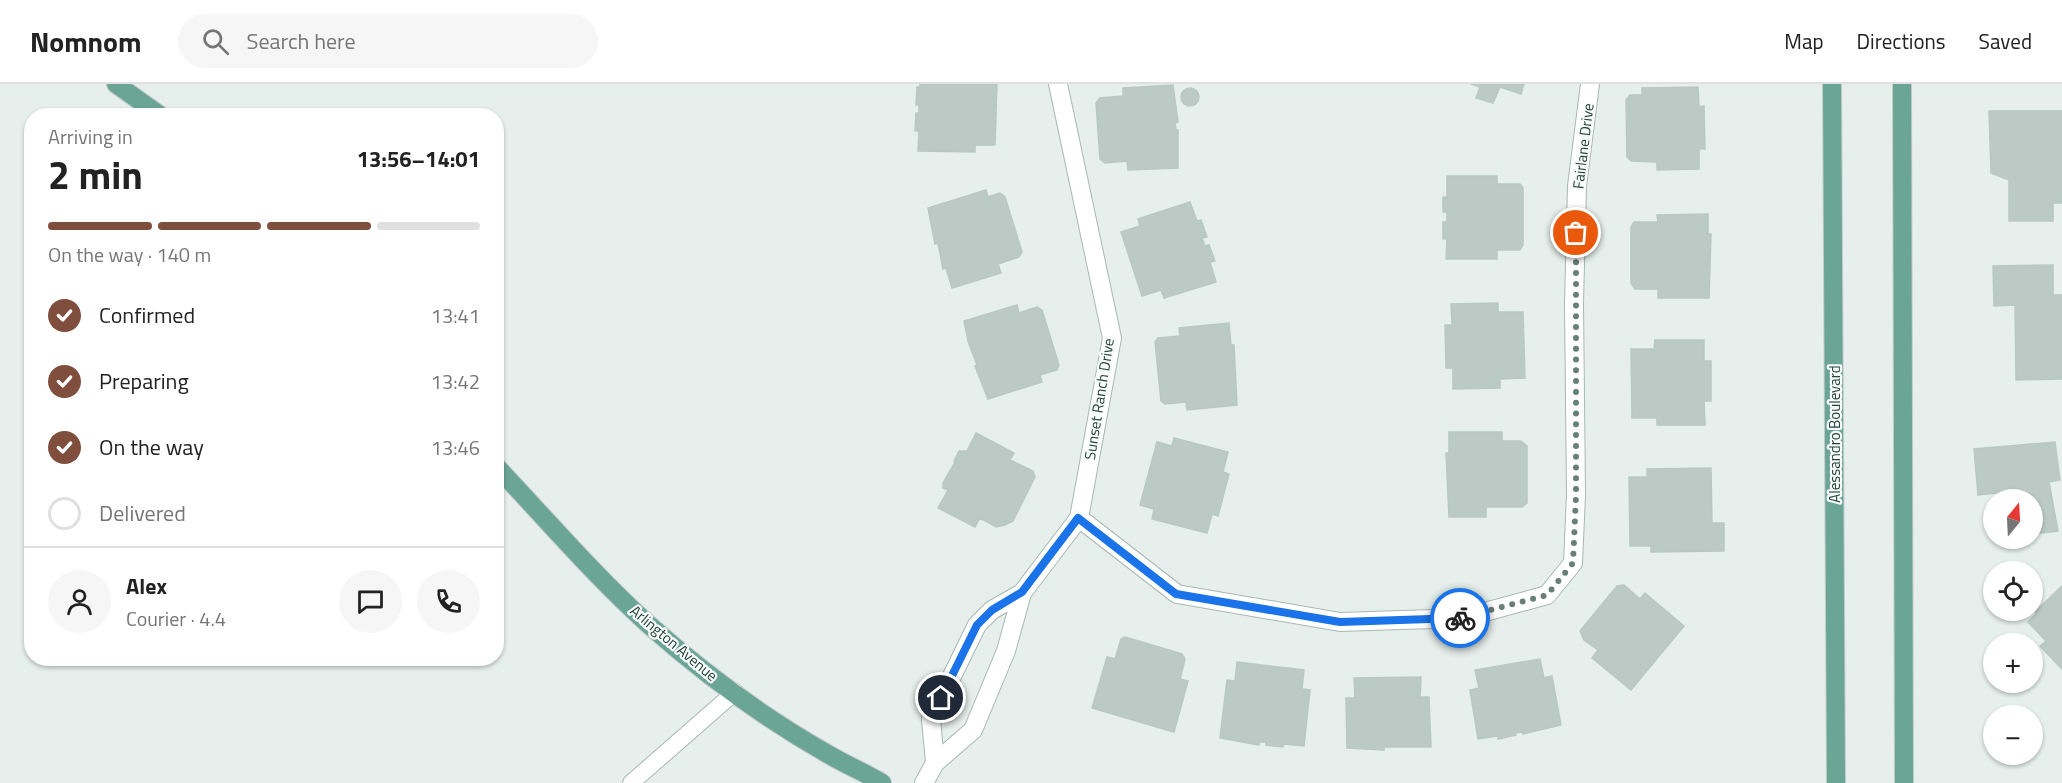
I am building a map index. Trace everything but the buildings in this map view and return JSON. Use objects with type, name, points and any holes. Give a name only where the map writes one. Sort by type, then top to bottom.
[{"type":"main road","points":[[116,84],[150,108]]},
{"type":"main road","name":"Alessandro Boulevard","points":[[1832,84],[1836,783]]},
{"type":"main road","points":[[1902,84],[1904,783]]},
{"type":"main road","name":"Arlington Avenue","points":[[504,475],[610,588],[650,626],[735,692],[826,753],[882,783]]},
{"type":"street","name":"Sunset Ranch Drive","points":[[935,763],[931,719],[972,633],[992,610],[1022,592],[1078,518],[1112,338],[1058,84]]},
{"type":"street","name":"Fairlane Drive","points":[[1078,518],[1176,594],[1340,622],[1463,618],[1547,595],[1573,563],[1576,495],[1574,303],[1577,186],[1590,84]]},
{"type":"street","name":"Sunset Ranch Drive","points":[[924,783],[935,763],[973,730],[1006,651],[1022,592]]},
{"type":"lane","points":[[631,783],[735,692]]},
{"type":"way so far","points":[[1460,618],[1547,595],[1573,563],[1576,495],[1574,303],[1576,233]]},
{"type":"route","points":[[941,698],[977,625],[992,610],[1022,592],[1078,518],[1176,594],[1340,622],[1460,618]]}]
